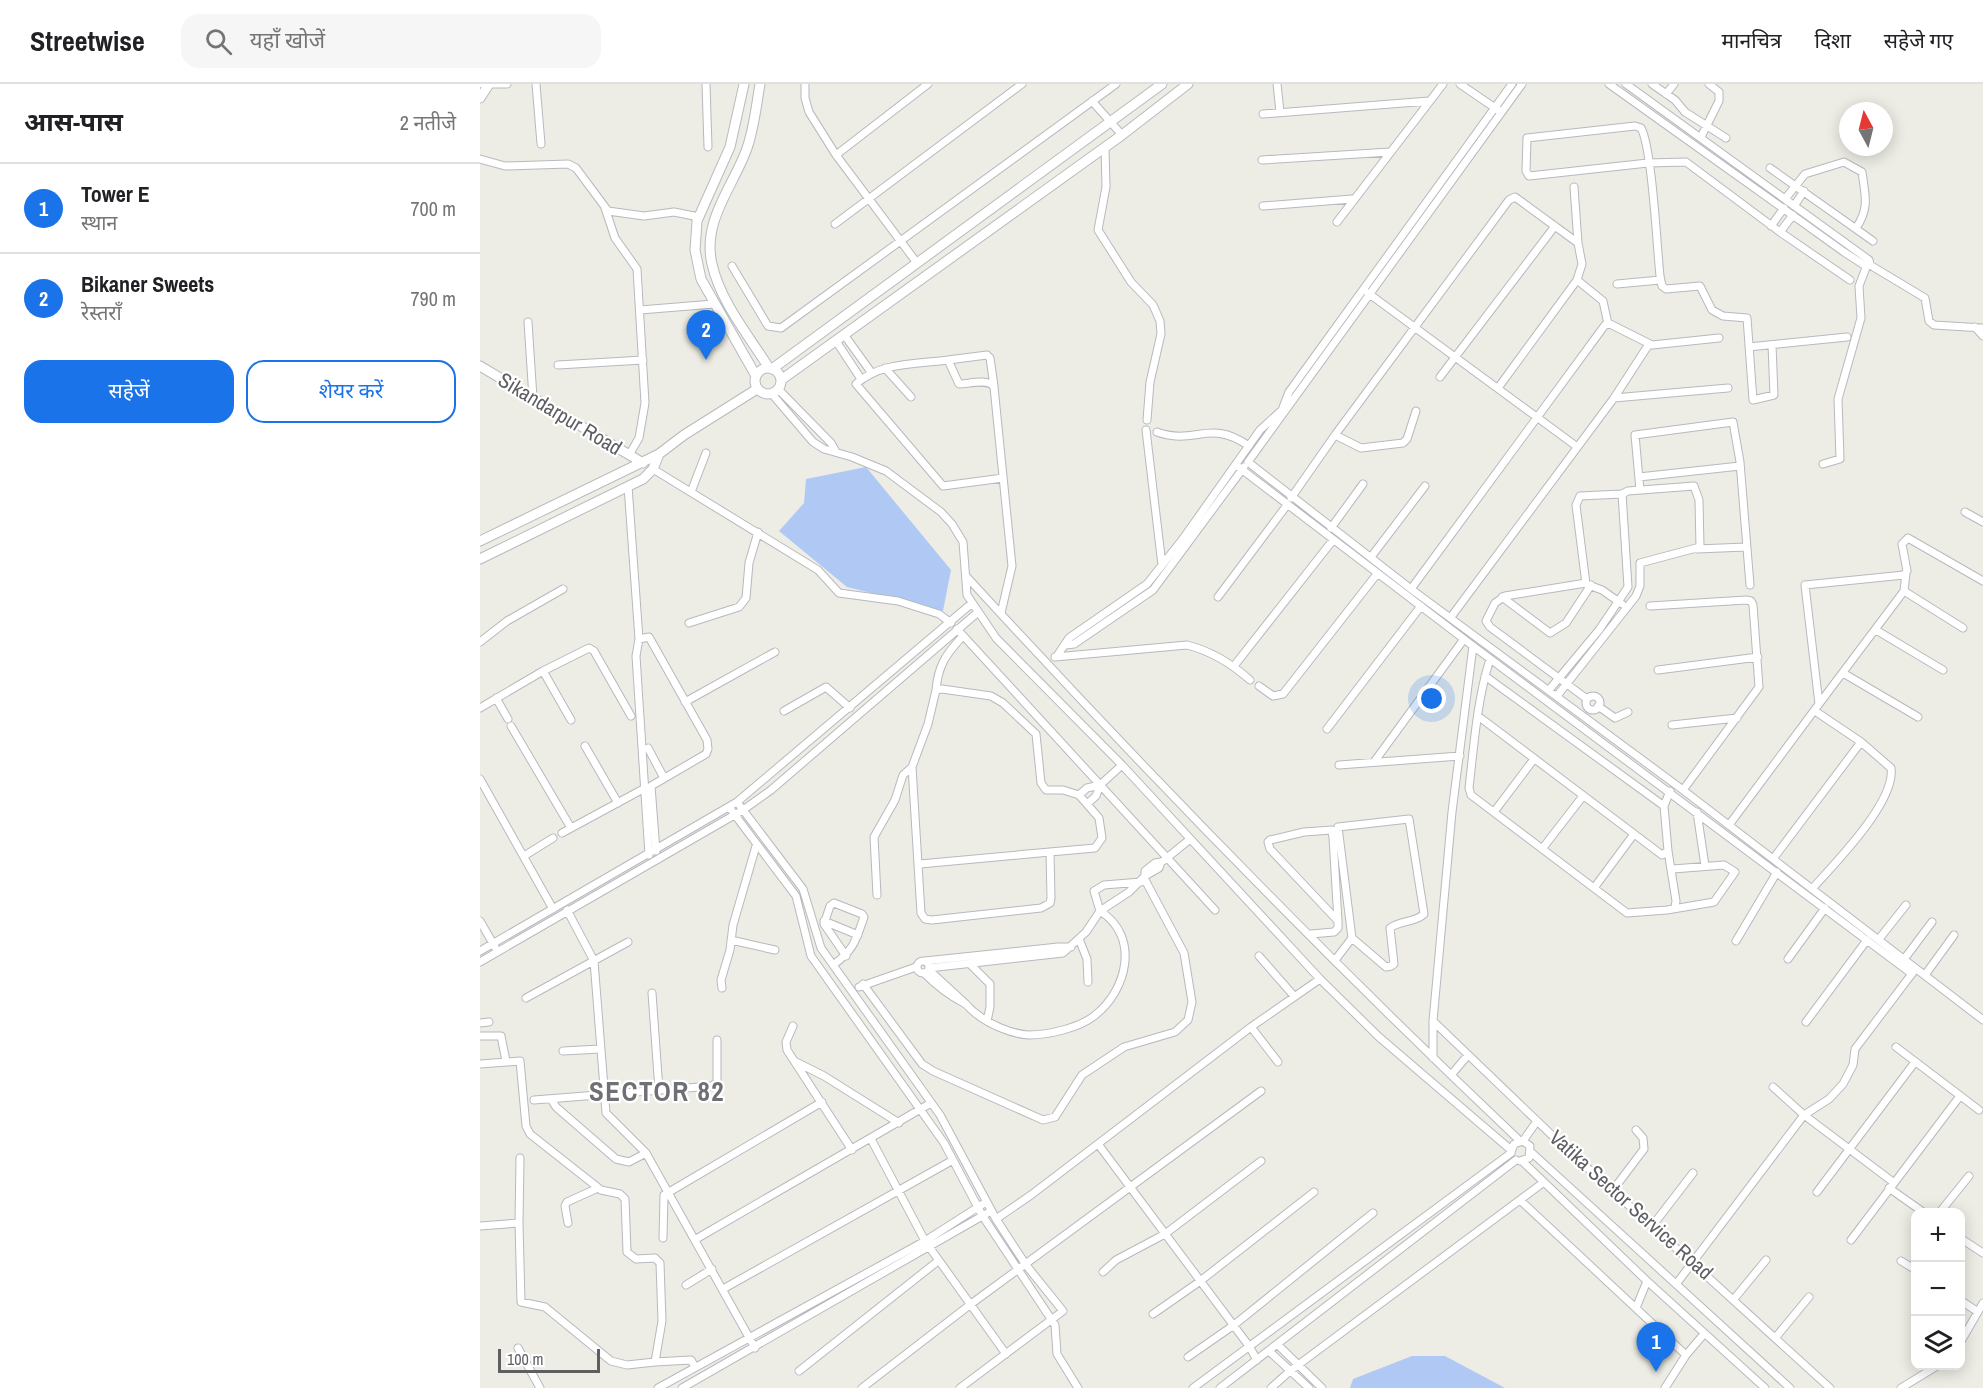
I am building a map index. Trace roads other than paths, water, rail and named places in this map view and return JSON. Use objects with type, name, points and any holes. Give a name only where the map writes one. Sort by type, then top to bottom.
[{"type":"street","points":[[480,98],[486,84],[507,84]]},
{"type":"street","points":[[537,84],[541,144]]},
{"type":"street","points":[[706,84],[708,147]]},
{"type":"street","points":[[744,84],[730,147],[699,217],[695,250],[697,265],[714,304],[756,376],[757,389]]},
{"type":"street","points":[[760,84],[753,130],[745,153],[717,208],[709,247],[716,278],[771,369],[777,387],[813,442],[824,449],[886,471],[942,512],[963,542],[967,596],[971,604],[1025,670],[1122,765],[1189,840],[1378,1037],[1511,1151],[1647,1281],[1765,1388]]},
{"type":"street","points":[[805,84],[805,98],[809,112],[836,155],[917,263]]},
{"type":"street","points":[[836,155],[928,84]]},
{"type":"street","points":[[835,224],[1022,84]]},
{"type":"street","points":[[732,266],[768,326],[781,328],[1116,84]]},
{"type":"street","points":[[756,376],[760,371],[771,369],[1162,84]]},
{"type":"street","points":[[757,389],[764,393],[777,387],[1122,135],[1188,84]]},
{"type":"street","points":[[1277,84],[1280,112]]},
{"type":"street","points":[[1336,222],[1443,84]]},
{"type":"street","points":[[1460,84],[1502,112]]},
{"type":"street","points":[[1066,645],[1074,644],[1153,590],[1243,470],[1249,446],[1263,427],[1285,408],[1289,392],[1512,84]]},
{"type":"street","points":[[1048,663],[1057,656],[1069,638],[1147,584],[1236,465],[1245,460],[1346,329],[1522,84]]},
{"type":"street","points":[[1609,84],[1857,261],[1869,265],[1924,298],[1928,305],[1929,321],[1934,325],[1979,328],[1983,336]]},
{"type":"street","points":[[1626,84],[1869,260],[1859,286],[1861,318],[1838,399],[1840,459],[1823,464]]},
{"type":"street","points":[[1652,84],[1685,112],[1726,138]]},
{"type":"street","points":[[1666,94],[1674,84]]},
{"type":"street","points":[[1701,137],[1720,97],[1719,92],[1709,84]]},
{"type":"street","points":[[1092,101],[1122,135]]},
{"type":"street","points":[[1263,114],[1429,101]]},
{"type":"street","points":[[1772,345],[1774,395],[1754,400],[1750,393],[1749,347],[1745,317],[1723,316],[1712,310],[1702,287],[1664,288],[1660,280],[1648,163],[1643,131],[1638,126],[1535,136],[1527,140],[1526,171],[1529,176],[1648,163],[1675,160],[1691,165],[1771,226],[1850,280]]},
{"type":"street","points":[[1105,147],[1106,187],[1098,230],[1131,282],[1153,305],[1161,326],[1150,382],[1147,420]]},
{"type":"street","points":[[1262,160],[1390,152]]},
{"type":"street","points":[[480,159],[505,166],[572,165],[604,208],[615,238],[637,269],[644,360],[643,415],[639,438],[629,455]]},
{"type":"street","points":[[1724,167],[1731,159]]},
{"type":"street","points":[[1785,200],[1805,174],[1844,162],[1862,172],[1866,209],[1856,228]]},
{"type":"street","points":[[1770,168],[1873,241]]},
{"type":"street","points":[[1498,388],[1577,280],[1582,264],[1578,243],[1574,187]]},
{"type":"street","points":[[1794,206],[1804,191]]},
{"type":"street","points":[[1218,597],[1509,200],[1516,198],[1578,243]]},
{"type":"street","points":[[1263,206],[1352,199]]},
{"type":"street","points":[[604,208],[635,215],[663,212],[699,217]]},
{"type":"street","points":[[1771,226],[1784,208]]},
{"type":"street","points":[[1780,232],[1793,215]]},
{"type":"street","points":[[1440,377],[1555,226]]},
{"type":"street","points":[[1577,280],[1603,301],[1608,324]]},
{"type":"street","points":[[1617,284],[1660,280]]},
{"type":"street","points":[[1362,289],[1576,446]]},
{"type":"street","points":[[640,310],[714,304]]},
{"type":"street","points":[[528,322],[533,398]]},
{"type":"street","points":[[1608,324],[1649,344],[1719,338]]},
{"type":"street","points":[[1411,589],[1536,416],[1608,324]]},
{"type":"street","points":[[1338,325],[1346,329]]},
{"type":"street","points":[[845,336],[871,372]]},
{"type":"street","points":[[1749,347],[1847,337]]},
{"type":"street","points":[[836,342],[861,379]]},
{"type":"street","points":[[1452,617],[1576,446],[1614,398],[1649,344]]},
{"type":"street","points":[[1001,613],[1012,566],[994,387],[990,358],[987,355],[885,368],[871,372],[856,384],[857,388],[943,486],[949,488],[1003,478]]},
{"type":"street","points":[[558,365],[644,360]]},
{"type":"street","points":[[948,360],[958,384],[988,382],[994,387]]},
{"type":"street","name":"Sikandarpur Road","points":[[480,366],[653,469]]},
{"type":"street","points":[[885,368],[911,397]]},
{"type":"street","points":[[777,387],[831,443],[836,452]]},
{"type":"street","points":[[1614,398],[1728,387]]},
{"type":"street","points":[[480,541],[659,454],[684,435],[757,389]]},
{"type":"street","points":[[1335,435],[1361,448],[1403,443],[1407,439],[1416,411]]},
{"type":"street","points":[[1640,490],[1634,438],[1636,434],[1729,421],[1734,423],[1750,585]]},
{"type":"street","points":[[1146,430],[1162,565]]},
{"type":"street","points":[[1157,432],[1183,437],[1215,431],[1233,435],[1249,446]]},
{"type":"street","points":[[691,492],[706,453]]},
{"type":"street","points":[[480,559],[643,479],[653,469],[659,454]]},
{"type":"street","points":[[1245,460],[1333,540],[1377,574],[1912,974]]},
{"type":"street","points":[[1236,465],[1331,528],[1452,617],[1683,789],[1983,1020]]},
{"type":"street","points":[[1639,477],[1740,466]]},
{"type":"street","points":[[653,469],[818,570],[839,593],[898,602],[939,614],[951,623]]},
{"type":"street","points":[[1331,528],[1363,484]]},
{"type":"street","points":[[1502,597],[1550,633],[1566,623],[1588,584],[1576,499],[1580,496],[1622,494],[1688,485],[1696,488],[1701,544],[1697,549]]},
{"type":"street","points":[[628,486],[639,639],[636,656],[645,788],[653,853]]},
{"type":"street","points":[[1371,557],[1425,486]]},
{"type":"street","points":[[1549,690],[1599,630],[1629,583],[1622,494]]},
{"type":"street","points":[[1965,512],[1983,522]]},
{"type":"street","points":[[689,623],[739,607],[746,598],[749,562],[758,532]]},
{"type":"street","points":[[1729,825],[1904,591],[1906,573],[1902,544],[1905,539],[1911,538],[1983,581]]},
{"type":"street","points":[[1234,666],[1333,540]]},
{"type":"street","points":[[1626,561],[1640,564],[1697,549],[1746,547]]},
{"type":"street","points":[[1354,556],[1359,549]]},
{"type":"street","points":[[1557,696],[1639,590],[1640,564]]},
{"type":"street","points":[[1812,890],[1872,816],[1887,790],[1892,768],[1817,707],[1805,585],[1906,573]]},
{"type":"street","points":[[1259,686],[1273,696],[1283,694],[1377,574]]},
{"type":"street","points":[[966,576],[1159,783],[1433,1059],[1522,1142],[1530,1146],[1531,1152],[1528,1158],[1519,1160],[1221,1388]]},
{"type":"street","points":[[1626,608],[1588,584],[1502,597],[1487,615],[1490,627],[1587,699],[1589,709],[1598,706],[1615,718],[1628,712]]},
{"type":"street","points":[[480,642],[507,621],[563,590]]},
{"type":"street","points":[[1904,591],[1963,628]]},
{"type":"street","points":[[1650,606],[1751,601],[1759,687],[1683,789]]},
{"type":"street","points":[[480,951],[653,853],[737,802],[971,604]]},
{"type":"street","points":[[1327,729],[1422,606]]},
{"type":"street","points":[[480,962],[743,810],[771,790],[977,613]]},
{"type":"street","points":[[1480,640],[1490,627]]},
{"type":"street","points":[[957,629],[1100,785],[1164,860],[1215,910]]},
{"type":"street","points":[[1876,630],[1943,670]]},
{"type":"street","points":[[639,639],[649,637],[706,740],[708,749],[706,754],[664,778],[650,789],[653,853]]},
{"type":"street","points":[[962,637],[943,658],[938,668],[936,690],[928,724],[912,767],[920,864],[921,913],[925,919],[932,920],[1041,908],[1050,903],[1050,852]]},
{"type":"street","points":[[1374,762],[1464,639]]},
{"type":"street","points":[[1057,656],[1179,645],[1199,648],[1234,666],[1251,680]]},
{"type":"street","points":[[1433,1059],[1433,1021],[1452,812],[1473,646]]},
{"type":"street","points":[[480,708],[582,649],[592,648],[631,716]]},
{"type":"street","points":[[685,702],[775,652]]},
{"type":"street","points":[[1658,670],[1758,657]]},
{"type":"street","points":[[1491,659],[1485,676],[1478,716],[1469,788],[1471,795],[1627,913],[1714,903],[1734,874],[1729,866],[1673,869]]},
{"type":"street","points":[[543,671],[571,720]]},
{"type":"street","points":[[1521,681],[1525,673]]},
{"type":"street","points":[[1843,673],[1918,717]]},
{"type":"street","points":[[1485,676],[1664,806]]},
{"type":"street","points":[[784,711],[826,687],[850,708]]},
{"type":"street","points":[[920,864],[1095,848],[1099,843],[1102,830],[1099,818],[1079,795],[1064,790],[1046,790],[1041,783],[1035,734],[1003,703],[980,694],[936,690]]},
{"type":"street","points":[[496,698],[571,828]]},
{"type":"street","points":[[1478,716],[1662,855],[1668,850]]},
{"type":"street","points":[[1672,725],[1737,718]]},
{"type":"street","points":[[1773,859],[1861,742]]},
{"type":"street","points":[[585,746],[618,803]]},
{"type":"street","points":[[648,748],[664,778]]},
{"type":"street","points":[[1339,765],[1460,756]]},
{"type":"street","points":[[1494,812],[1534,759]]},
{"type":"street","points":[[1087,804],[1096,796],[1100,785],[1122,765]]},
{"type":"street","points":[[877,895],[874,837],[895,800],[903,775],[912,767]]},
{"type":"street","points":[[1651,777],[1656,769]]},
{"type":"street","points":[[480,779],[553,909]]},
{"type":"street","points":[[1079,795],[1087,788],[1100,785]]},
{"type":"street","points":[[562,833],[645,788]]},
{"type":"street","points":[[1670,791],[1664,806],[1668,850],[1673,869],[1675,907]]},
{"type":"street","points":[[1542,849],[1583,796]]},
{"type":"street","points":[[737,802],[806,896],[818,941],[932,1103],[996,1219],[1026,1265],[1063,1311],[960,1388]]},
{"type":"street","points":[[729,807],[799,903],[811,956],[922,1110],[953,1160],[977,1208],[1052,1320],[1055,1325],[1057,1354],[1078,1388]]},
{"type":"street","points":[[1697,812],[1705,866]]},
{"type":"street","points":[[1336,959],[1352,938],[1338,827],[1409,819],[1424,914],[1420,918],[1397,923],[1390,928],[1394,964],[1391,966],[1386,967],[1352,938]]},
{"type":"street","points":[[1311,934],[1334,932],[1338,928],[1338,921],[1332,830],[1304,832],[1270,840],[1268,842],[1270,849],[1338,921]]},
{"type":"street","points":[[1594,888],[1634,834]]},
{"type":"street","points":[[524,856],[553,838]]},
{"type":"street","points":[[927,968],[1056,955],[1071,947],[1079,939],[1100,911],[1149,876],[1159,868],[1164,860],[1189,840]]},
{"type":"street","points":[[722,988],[721,980],[733,925],[756,846]]},
{"type":"street","points":[[1736,941],[1777,872]]},
{"type":"street","points":[[1143,879],[1184,953],[1192,1002],[1188,1020],[1175,1032],[1124,1047],[1082,1075],[1054,1117],[1049,1120],[1043,1120],[922,1064],[861,986],[916,967],[919,962],[927,968],[941,990],[966,1004],[987,1021],[1013,1032],[1041,1034],[1081,1023],[1094,1016],[1121,981],[1126,959],[1126,949],[1120,932],[1108,916],[1100,911],[1094,897],[1097,887],[1143,879]]},
{"type":"street","points":[[799,903],[806,896]]},
{"type":"street","points":[[824,921],[830,906],[834,903],[862,914],[864,917],[852,949],[833,964]]},
{"type":"street","points":[[1879,939],[1906,905]]},
{"type":"street","points":[[1788,959],[1825,908]]},
{"type":"street","points":[[567,910],[594,961],[606,1113],[646,1153],[755,1348]]},
{"type":"street","points":[[480,921],[498,951]]},
{"type":"street","points":[[824,921],[846,956]]},
{"type":"street","points":[[824,921],[858,935]]},
{"type":"street","points":[[1905,958],[1932,922]]},
{"type":"street","points":[[1925,975],[1954,935]]},
{"type":"street","points":[[1079,939],[1087,959],[1089,982]]},
{"type":"street","points":[[731,940],[775,950]]},
{"type":"street","points":[[1806,1023],[1867,940]]},
{"type":"street","points":[[526,998],[628,942]]},
{"type":"street","points":[[927,968],[1058,946],[1071,947]]},
{"type":"street","points":[[1259,956],[1294,996]]},
{"type":"street","points":[[970,964],[990,984],[990,1007],[987,1021]]},
{"type":"street","points":[[1677,1283],[1804,1115],[1829,1099],[1843,1084],[1853,1065],[1855,1049],[1917,967]]},
{"type":"street","points":[[996,1219],[1251,1027],[1320,978]]},
{"type":"street","points":[[652,993],[659,1090]]},
{"type":"street","name":"Vatika Sector Service Road","points":[[1433,1021],[1537,1121],[1830,1388]]},
{"type":"street","points":[[480,1023],[489,1022]]},
{"type":"street","points":[[793,1026],[786,1042],[787,1050],[852,1150]]},
{"type":"street","points":[[1251,1027],[1278,1062]]},
{"type":"street","points":[[480,1036],[501,1035],[506,1061]]},
{"type":"street","points":[[534,1100],[712,1086],[717,1082],[717,1040]]},
{"type":"street","points":[[1896,1047],[1979,1110]]},
{"type":"street","points":[[563,1051],[600,1048]]},
{"type":"street","points":[[1451,1075],[1468,1055]]},
{"type":"street","points":[[480,1064],[516,1060],[522,1065],[527,1130],[598,1188],[608,1193],[620,1194],[625,1199],[627,1252],[636,1260],[655,1258],[660,1263],[662,1321],[658,1362]]},
{"type":"street","points":[[794,1061],[824,1076],[899,1123]]},
{"type":"street","points":[[1817,1192],[1916,1062]]},
{"type":"street","points":[[1773,1087],[1804,1115],[1850,1147],[1918,1208]]},
{"type":"street","points":[[862,1388],[970,1304],[1131,1189],[1261,1091]]},
{"type":"street","points":[[1851,1240],[1960,1096]]},
{"type":"street","points":[[551,1098],[556,1107],[616,1159],[629,1162],[646,1153]]},
{"type":"street","points":[[663,1238],[662,1200],[668,1192],[822,1102]]},
{"type":"street","points":[[696,1239],[932,1103]]},
{"type":"street","points":[[1193,1388],[1511,1151],[1522,1142],[1537,1121]]},
{"type":"street","points":[[1613,1190],[1644,1149],[1643,1138],[1636,1130]]},
{"type":"street","points":[[871,1139],[897,1192],[927,1244],[1006,1354]]},
{"type":"street","points":[[1098,1144],[1199,1282],[1250,1346],[1257,1360]]},
{"type":"street","points":[[1531,1152],[1790,1388]]},
{"type":"street","points":[[520,1158],[521,1302],[545,1307],[611,1361],[627,1365],[691,1360],[695,1367]]},
{"type":"street","points":[[723,1289],[953,1160]]},
{"type":"street","points":[[1103,1272],[1116,1260],[1166,1234],[1261,1161]]},
{"type":"street","points":[[1653,1225],[1693,1173]]},
{"type":"street","points":[[1943,1208],[1969,1176]]},
{"type":"street","points":[[1272,1388],[1290,1371],[1544,1182]]},
{"type":"street","points":[[568,1223],[565,1206],[567,1202],[598,1188]]},
{"type":"street","points":[[1153,1314],[1199,1282],[1314,1192]]},
{"type":"street","points":[[1521,1201],[1686,1355]]},
{"type":"street","points":[[682,1388],[755,1348],[927,1244],[986,1202]]},
{"type":"street","points":[[658,1388],[991,1210]]},
{"type":"street","points":[[1188,1358],[1234,1325],[1373,1213]]},
{"type":"street","points":[[480,1226],[519,1223]]},
{"type":"street","points":[[1965,1241],[1983,1253]]},
{"type":"street","points":[[1734,1299],[1766,1260]]},
{"type":"street","points":[[799,1371],[938,1261]]},
{"type":"street","points":[[1901,1261],[1911,1267]]},
{"type":"street","points":[[686,1285],[712,1269]]},
{"type":"street","points":[[1636,1308],[1647,1281]]},
{"type":"street","points":[[1776,1337],[1809,1297]]},
{"type":"street","points":[[1965,1303],[1978,1312]]},
{"type":"street","points":[[1965,1334],[1983,1303]]},
{"type":"street","points":[[1665,1388],[1686,1355],[1704,1334]]},
{"type":"street","points":[[1277,1344],[1322,1388]]},
{"type":"street","points":[[518,1348],[540,1388]]},
{"type":"street","points":[[1269,1351],[1309,1388]]},
{"type":"street","points":[[1901,1388],[1929,1370]]},
{"type":"water","points":[[866,467],[951,570],[943,611],[847,587],[779,531],[804,503],[806,479]]},
{"type":"water","points":[[1412,1356],[1445,1356],[1505,1388],[1350,1388],[1353,1379]]},
{"type":"place","name":"Bikaner Sweets","points":[[706,360]]},
{"type":"place","name":"Tower E","points":[[1656,1372]]},
{"type":"district","name":"SECTOR 82","points":[[657,1092]]}]
